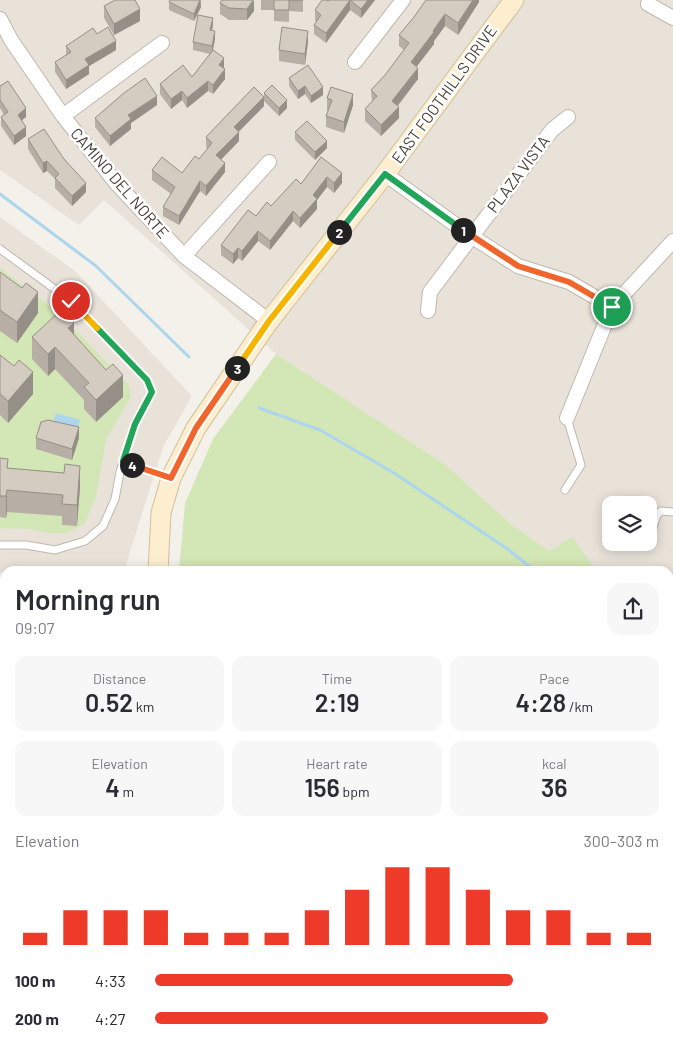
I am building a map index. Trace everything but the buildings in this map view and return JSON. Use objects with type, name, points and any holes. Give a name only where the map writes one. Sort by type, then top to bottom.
[{"type":"street","points":[[355,62],[403,0]]},
{"type":"street","name":"EAST FOOTHILLS DRIVE","points":[[158,566],[161,513],[171,478],[196,428],[269,321],[385,174],[514,0]]},
{"type":"street","points":[[648,4],[673,18]]},
{"type":"street","name":"CAMINO DEL NORTE","points":[[0,20],[11,40],[63,116],[116,183],[184,256],[269,321]]},
{"type":"street","points":[[63,116],[162,43]]},
{"type":"street","name":"PLAZA VISTA","points":[[428,311],[430,292],[552,130],[568,117]]},
{"type":"street","points":[[184,256],[269,162]]},
{"type":"street","points":[[385,174],[471,236],[518,266],[569,282],[612,307]]},
{"type":"street","points":[[567,418],[612,307],[673,241]]},
{"type":"lane","points":[[0,249],[71,301],[147,380],[152,392],[135,424],[123,461],[115,499],[103,526],[85,541],[55,550],[26,545],[0,545]]},
{"type":"lane","points":[[565,490],[581,465],[567,418]]},
{"type":"lane","points":[[123,461],[171,478]]},
{"type":"lane","points":[[657,514],[661,510],[673,512]]},
{"type":"shaded area","points":[[0,0],[673,0],[673,566],[593,566],[572,538],[549,551],[512,525],[446,465],[276,354],[104,200],[79,225],[0,170]]},
{"type":"shaded area","points":[[0,217],[76,272],[192,396],[163,447],[126,566],[0,566]]},
{"type":"green space","points":[[0,268],[57,311],[128,384],[131,397],[106,439],[96,496],[85,523],[68,533],[0,528]]},
{"type":"green space","points":[[276,354],[446,465],[512,525],[549,551],[572,537],[593,566],[179,566],[185,503],[213,439]]},
{"type":"water","points":[[56,413],[80,420],[77,431],[58,426],[54,419]]},
{"type":"waterway","points":[[0,194],[96,266],[189,357]]},
{"type":"waterway","points":[[259,408],[320,430],[394,473],[509,550],[529,566]]},
{"type":"route","points":[[71,301],[147,380],[152,392],[135,424],[123,461],[171,478],[196,428],[269,321],[385,174],[471,236],[518,266],[569,282],[612,307]]}]
